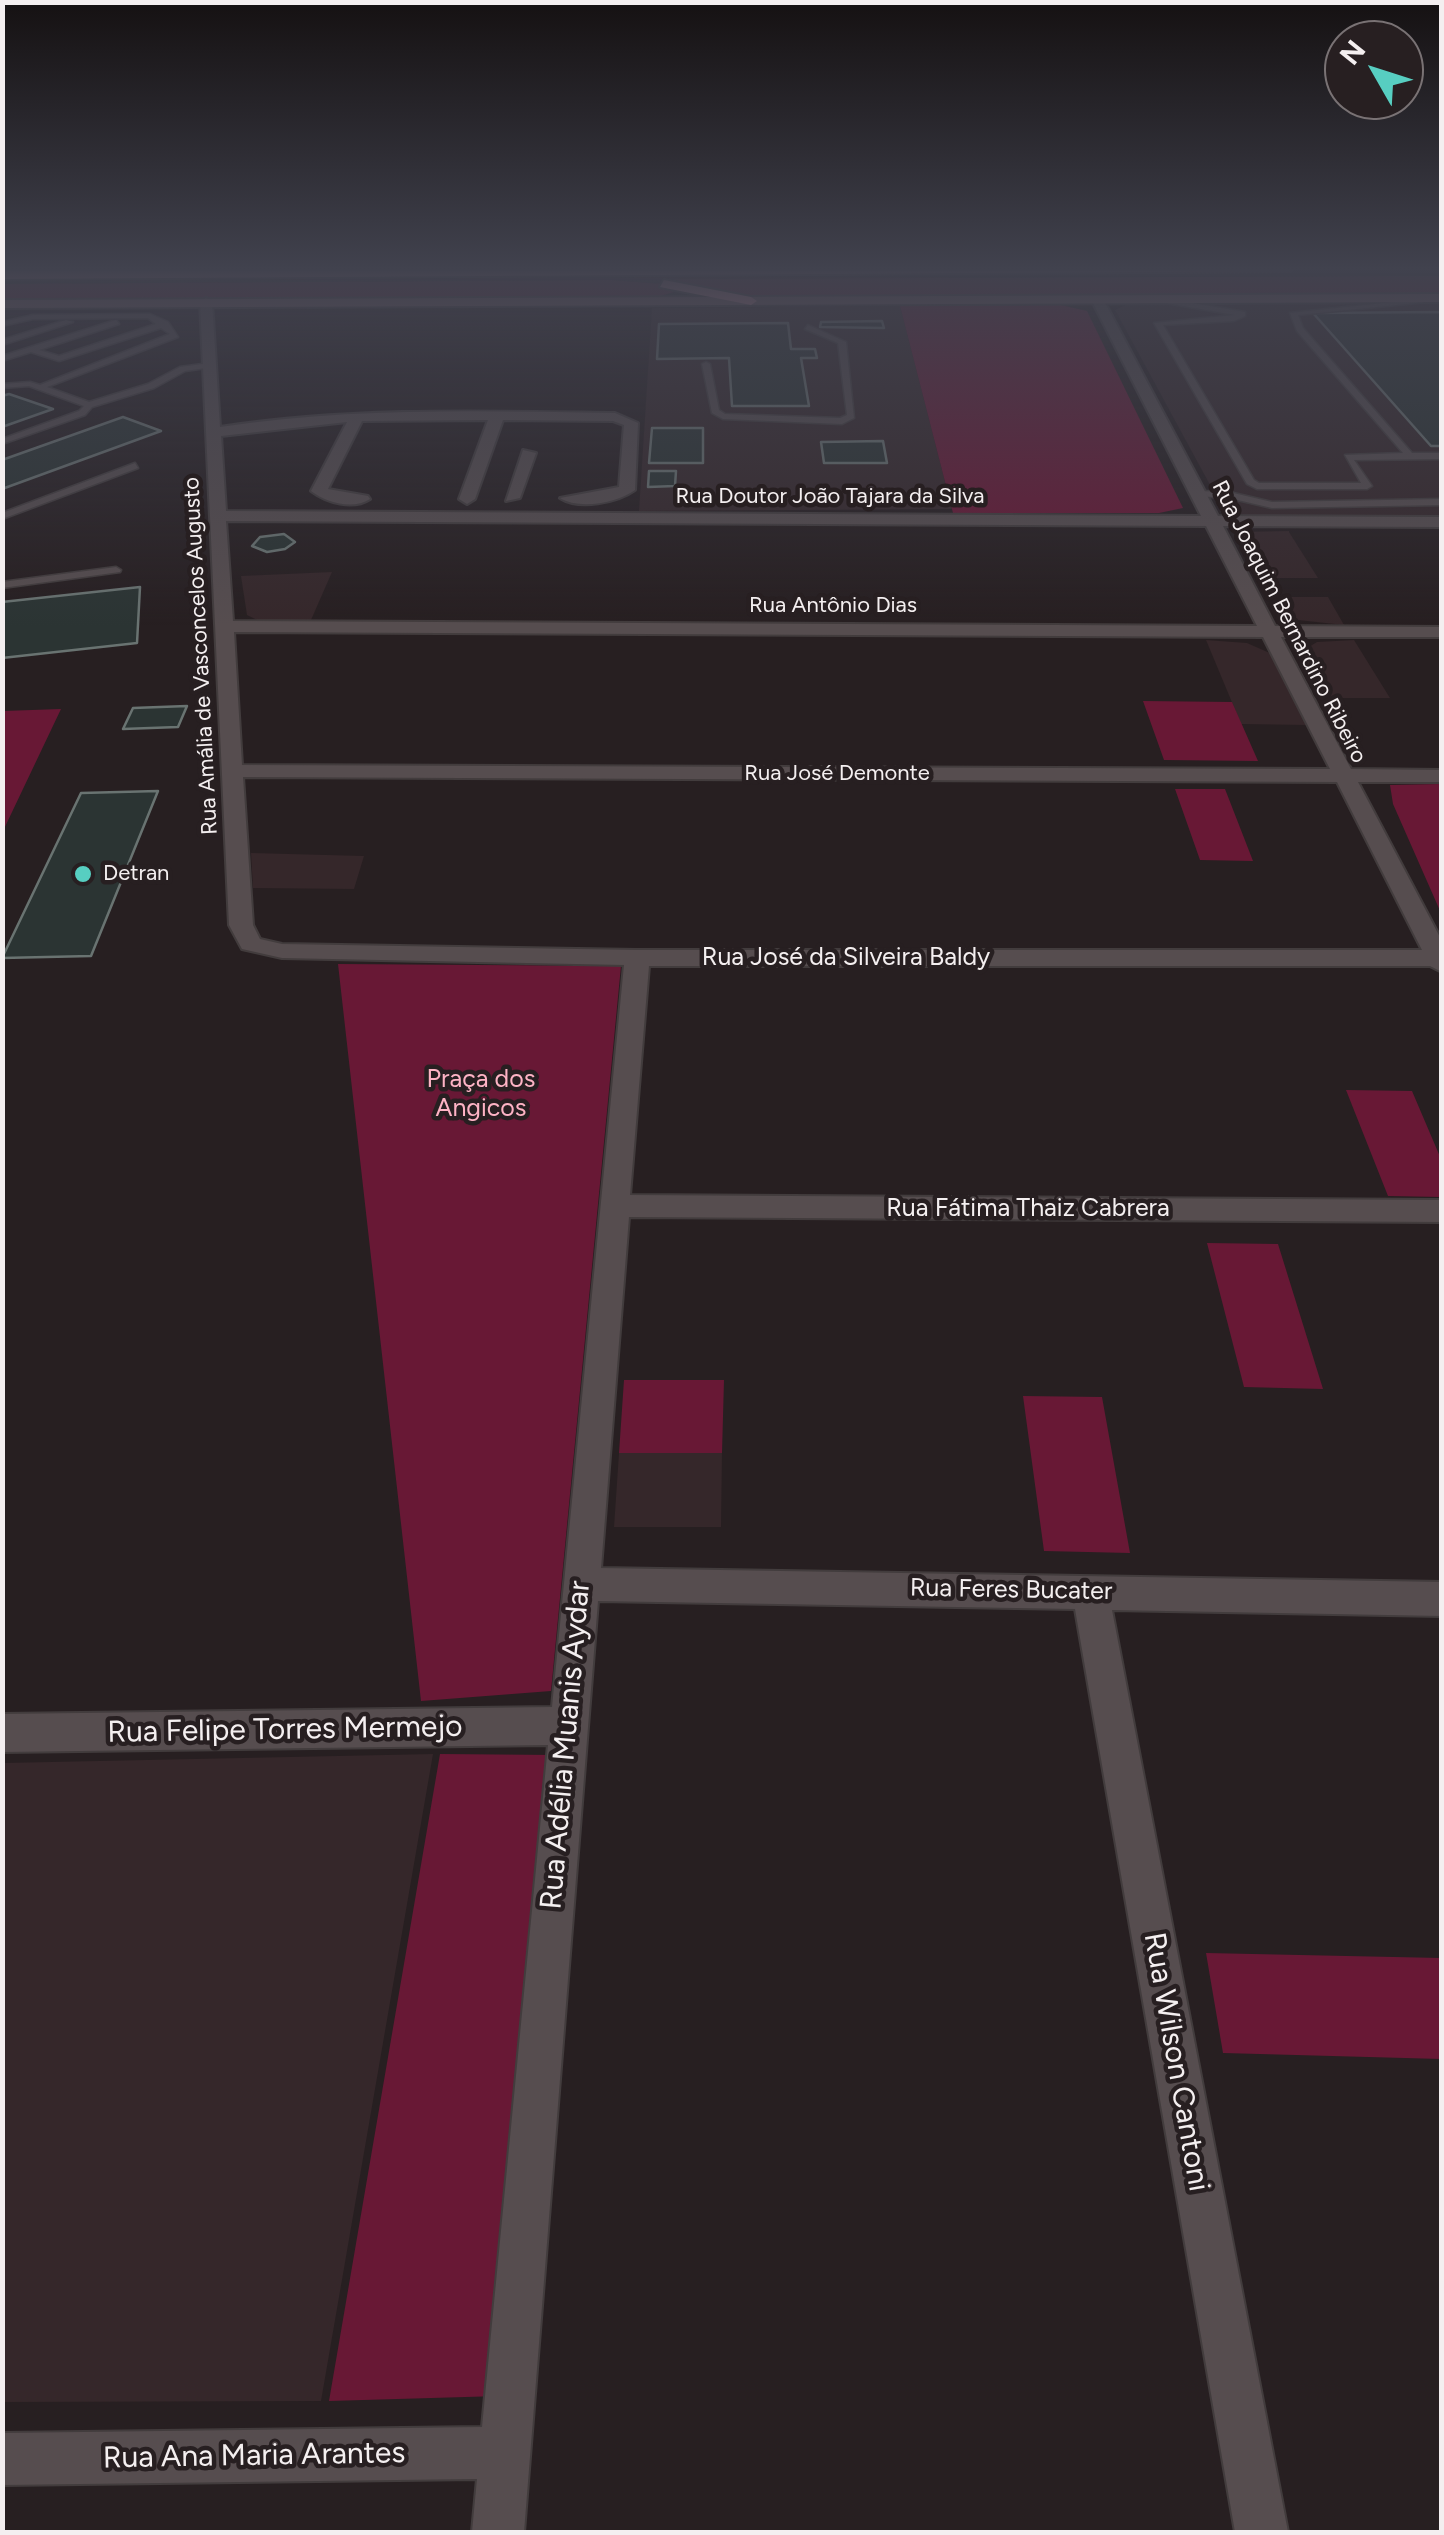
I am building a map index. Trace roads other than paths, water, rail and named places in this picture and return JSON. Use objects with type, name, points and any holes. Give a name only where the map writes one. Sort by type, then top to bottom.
[{"type":"street","name":"Rua Amália de Vasconcelos Augusto","points":[[211,389],[241,926],[251,944]]},
{"type":"street","name":"Rua Joaquim Bernardino Ribeiro","points":[[1144,389],[1440,960]]},
{"type":"street","points":[[213,433],[275,422],[497,416],[614,417],[631,423],[626,490],[605,498],[549,498]]},
{"type":"street","points":[[489,498],[497,416]]},
{"type":"street","points":[[356,420],[319,491],[337,500],[411,499]]},
{"type":"street","points":[[489,498],[528,454]]},
{"type":"street","points":[[448,499],[531,498]]},
{"type":"street","name":"Rua Doutor João Tajara da Silva","points":[[218,516],[1442,522]]},
{"type":"street","name":"Rua Antônio Dias","points":[[224,626],[1442,632]]},
{"type":"street","name":"Rua José Demonte","points":[[232,772],[1442,776]]},
{"type":"street","name":"Rua José da Silveira Baldy","points":[[251,944],[282,951],[636,958],[1440,960]]},
{"type":"street","name":"Rua Adélia Muanis Aydar","points":[[498,2532],[636,958]]},
{"type":"street","name":"Rua Fátima Thaiz Cabrera","points":[[614,1206],[1442,1212]]},
{"type":"street","name":"Rua Feres Bucater","points":[[580,1584],[1442,1599]]},
{"type":"street","name":"Rua Wilson Cantoni","points":[[1090,1590],[1262,2532]]},
{"type":"street","name":"Rua Felipe Torres Mermejo","points":[[2,1733],[567,1726]]},
{"type":"street","name":"Rua Ana Maria Arantes","points":[[2,2459],[506,2452]]},
{"type":"lane","points":[[47,389],[89,405],[114,403],[154,389]]},
{"type":"lane","points":[[711,389],[716,412],[723,416],[842,421],[851,416],[848,389]]},
{"type":"lane","points":[[1196,389],[1250,482],[1264,486],[1368,486]]},
{"type":"lane","points":[[1352,389],[1410,456]]},
{"type":"lane","points":[[2,442],[82,414],[89,405]]},
{"type":"lane","points":[[1378,503],[1351,468],[1348,456],[1442,456]]},
{"type":"lane","points":[[2,516],[135,466]]},
{"type":"lane","points":[[1198,494],[1229,495],[1272,505],[1442,502]]},
{"type":"lane","points":[[2,585],[116,570]]},
{"type":"place","name":"Detran","points":[[83,874]]},
{"type":"park label","name":"Praça dos Angicos","points":[[481,1094]]}]
